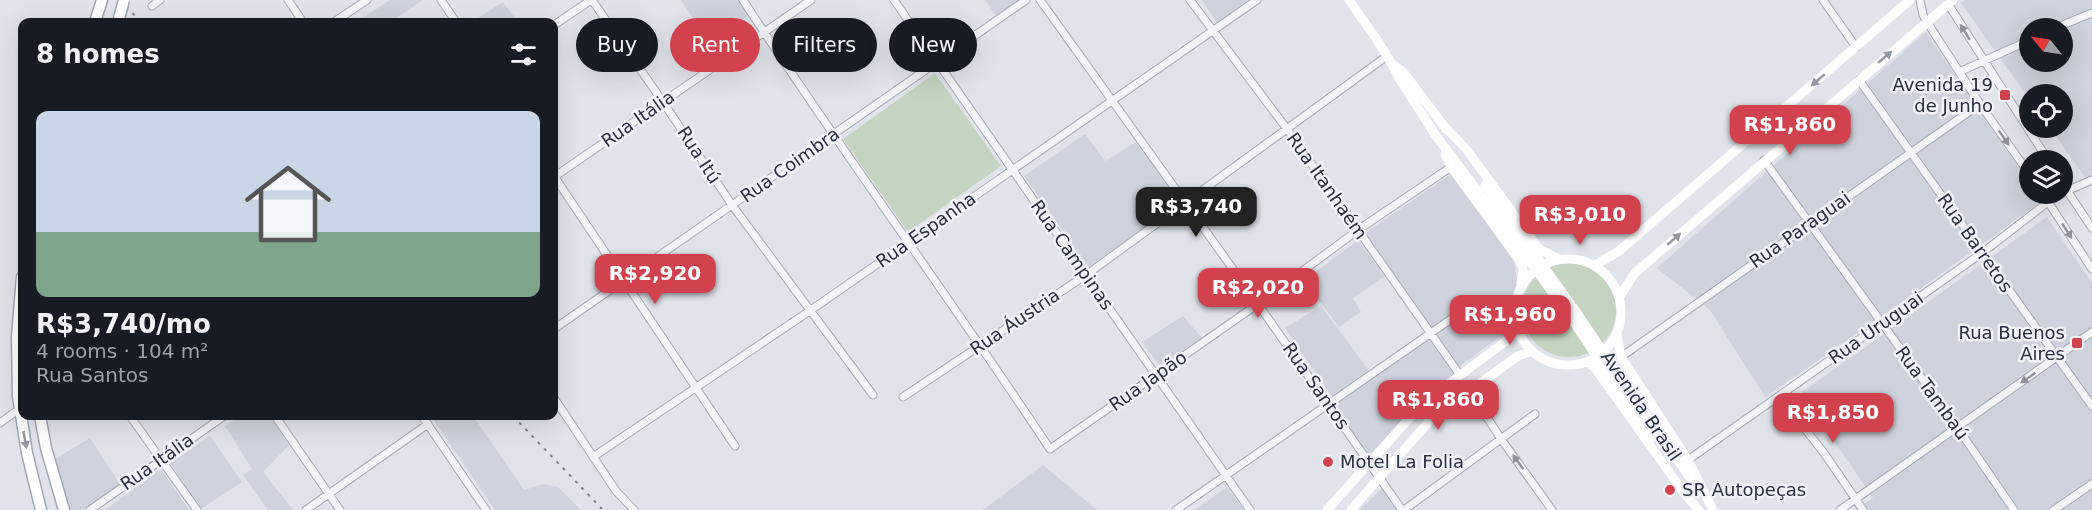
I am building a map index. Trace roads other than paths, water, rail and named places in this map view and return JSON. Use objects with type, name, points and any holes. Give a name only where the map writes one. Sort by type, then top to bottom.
[{"type":"main road","points":[[96,18],[102,0]]},
{"type":"main road","points":[[119,18],[124,0]]},
{"type":"main road","name":"Avenida Brasil","points":[[1349,0],[1390,60],[1434,133],[1451,167],[1518,258],[1523,269],[1518,294]]},
{"type":"main road","points":[[1595,265],[1619,251],[1910,0]]},
{"type":"main road","points":[[1620,296],[1635,273],[1950,2]]},
{"type":"main road","name":"Avenida Brasil","points":[[1390,60],[1404,73],[1444,126],[1481,188],[1569,315],[1655,436],[1713,510]]},
{"type":"main road","name":"Avenida Brasil","points":[[1444,126],[1467,150],[1539,249],[1559,259]]},
{"type":"main road","name":"Avenida Brasil","points":[[1434,133],[1481,188]]},
{"type":"main road","points":[[1559,259],[1584,260],[1595,265],[1606,274],[1620,296],[1621,316],[1617,335],[1600,355],[1587,362],[1558,365],[1544,360],[1522,339],[1516,325],[1515,310],[1518,294],[1524,282],[1533,271],[1559,259]]},
{"type":"main road","points":[[18,325],[18,361]]},
{"type":"main road","points":[[1327,510],[1423,403],[1506,341],[1516,325]]},
{"type":"main road","name":"Avenida Brasil","points":[[1617,335],[1621,357],[1688,460],[1713,510]]},
{"type":"main road","points":[[1350,510],[1432,418],[1518,356],[1532,351]]},
{"type":"main road","name":"Avenida Brasil","points":[[1587,362],[1595,368],[1684,493],[1700,510]]},
{"type":"main road","points":[[22,420],[41,510]]},
{"type":"main road","points":[[41,420],[51,469],[64,510]]},
{"type":"main road","name":"Avenida Brasil","points":[[1655,436],[1700,510]]},
{"type":"street","points":[[152,6],[160,0]]},
{"type":"street","points":[[288,0],[300,18]]},
{"type":"street","points":[[340,18],[367,0]]},
{"type":"street","points":[[441,0],[453,18]]},
{"type":"street","points":[[558,22],[591,0]]},
{"type":"street","name":"Rua Itú","points":[[591,0],[732,205],[873,395]]},
{"type":"street","points":[[743,0],[981,345]]},
{"type":"street","name":"Rua Itália","points":[[558,174],[811,0]]},
{"type":"street","name":"Rua Campinas","points":[[894,0],[907,18]]},
{"type":"street","name":"Rua Coimbra","points":[[977,35],[1026,0]]},
{"type":"street","name":"Rua Santos","points":[[1040,0],[1258,303],[1403,510]]},
{"type":"street","name":"Rua Itanhaém","points":[[1190,0],[1287,129],[1460,375]]},
{"type":"street","name":"Rua Espanha","points":[[593,457],[910,242],[1257,0]]},
{"type":"street","points":[[1822,0],[1856,47]]},
{"type":"street","points":[[1920,0],[1927,22],[2019,159]]},
{"type":"street","points":[[1950,2],[1982,60],[2041,150]]},
{"type":"street","points":[[2073,21],[2092,13]]},
{"type":"street","points":[[1959,72],[2019,45]]},
{"type":"street","name":"Rua Áustria","points":[[903,397],[1086,275],[1287,129],[1390,60]]},
{"type":"street","name":"Rua Coimbra","points":[[558,326],[925,72]]},
{"type":"street","name":"Rua Campinas","points":[[944,72],[1250,510]]},
{"type":"street","name":"Rua Barretos","points":[[1859,80],[2092,406]]},
{"type":"street","name":"Rua Paraguai","points":[[1621,357],[1980,104]]},
{"type":"street","name":"Rua Tambaú","points":[[1764,160],[1957,427],[2014,510]]},
{"type":"street","name":"Rua Japão","points":[[981,345],[1050,449],[1358,230],[1451,167]]},
{"type":"street","name":"Rua Uruguai","points":[[2073,188],[2092,180]]},
{"type":"street","points":[[558,183],[735,446]]},
{"type":"street","name":"Rua Uruguai","points":[[1688,460],[1982,254],[2045,204]]},
{"type":"street","points":[[2049,204],[2092,269]]},
{"type":"street","points":[[2073,204],[2092,228]]},
{"type":"street","points":[[1176,510],[1477,301]]},
{"type":"street","points":[[1840,510],[2092,332]]},
{"type":"street","points":[[1470,390],[1501,439],[1552,510]]},
{"type":"street","points":[[1779,396],[1824,453],[1863,510]]},
{"type":"street","points":[[558,404],[616,491],[634,510]]},
{"type":"street","points":[[0,423],[18,410]]},
{"type":"street","points":[[1403,510],[1535,414]]},
{"type":"street","points":[[133,420],[197,510]]},
{"type":"street","name":"Rua Itália","points":[[90,510],[218,420]]},
{"type":"street","points":[[278,420],[340,510]]},
{"type":"street","points":[[426,420],[486,510]]},
{"type":"street","points":[[306,510],[429,424]]},
{"type":"street","points":[[2054,510],[2092,484]]},
{"type":"railway","points":[[120,0],[137,18]]},
{"type":"railway","points":[[517,420],[603,510]]},
{"type":"place","name":"Avenida 19 de Junho","points":[[2005,95]]},
{"type":"place","name":"Rua Buenos Aires","points":[[2077,343]]},
{"type":"place","name":"Motel La Folia","points":[[1328,462]]},
{"type":"place","name":"SR Autopeças","points":[[1670,490]]}]
